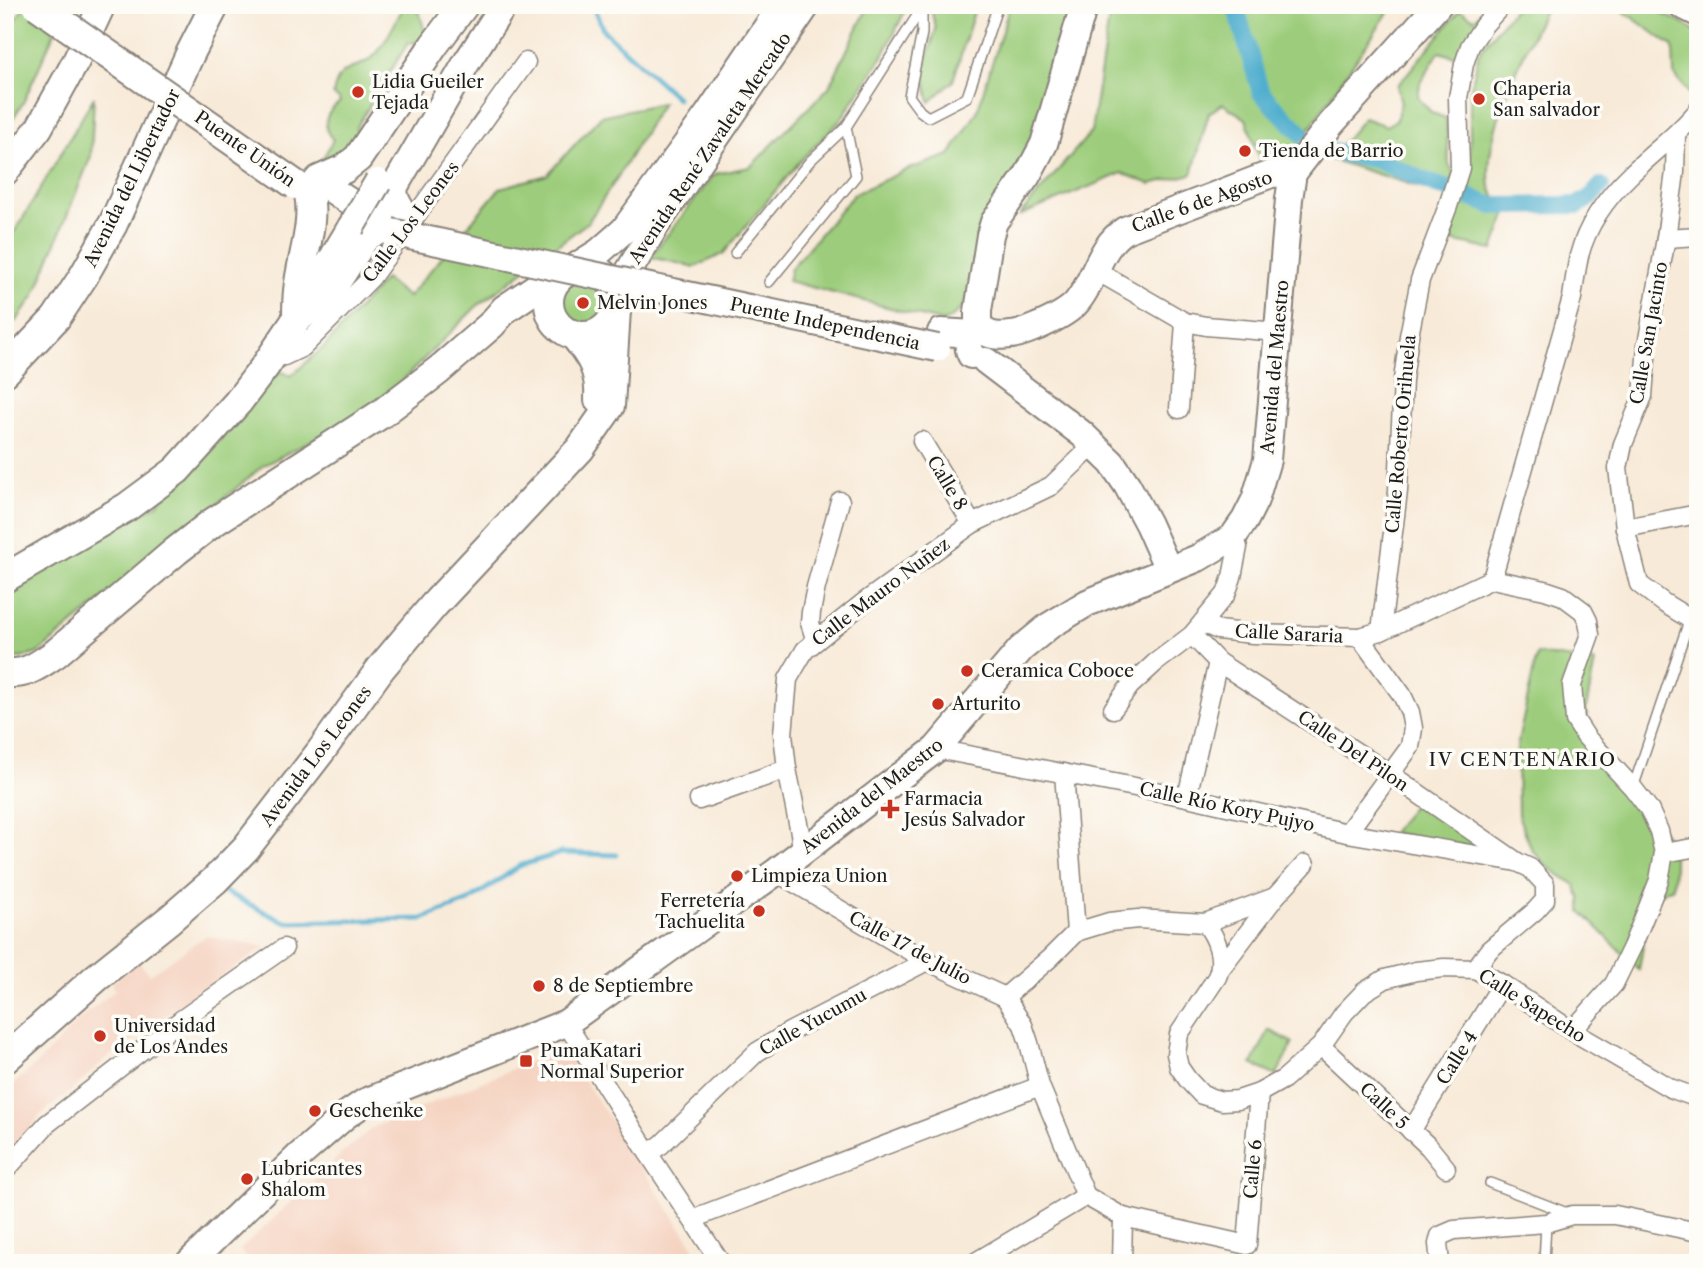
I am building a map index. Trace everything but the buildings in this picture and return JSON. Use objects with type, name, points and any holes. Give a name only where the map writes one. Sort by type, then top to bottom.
[{"type":"main road","name":"Puente Unión","points":[[37,5],[307,182],[378,213],[393,227]]},
{"type":"main road","name":"Puente Unión","points":[[67,5],[307,182]]},
{"type":"main road","points":[[5,172],[39,128],[76,61],[102,5]]},
{"type":"main road","name":"Avenida del Libertador","points":[[5,372],[55,318],[83,277],[113,224],[215,5]]},
{"type":"main road","points":[[297,318],[298,290],[311,221],[307,182],[344,169],[358,158],[464,5]]},
{"type":"main road","points":[[5,578],[127,507],[177,470],[238,402],[297,318],[453,58],[490,5]]},
{"type":"main road","points":[[297,318],[327,296],[358,246],[370,234],[393,227],[395,186],[468,60],[504,5]]},
{"type":"main road","name":"Avenida René Zavaleta Mercado","points":[[564,275],[599,252],[624,230],[707,116],[782,5]]},
{"type":"main road","name":"Avenida René Zavaleta Mercado","points":[[616,301],[656,225],[807,5]]},
{"type":"main road","points":[[1084,5],[1044,144],[1027,176],[994,222],[978,311],[980,344],[1112,463],[1148,524],[1168,569]]},
{"type":"main road","points":[[1293,173],[1331,124],[1437,5]]},
{"type":"main road","points":[[1682,5],[1698,13]]},
{"type":"main road","name":"Calle 6 de Agosto","points":[[980,344],[1041,325],[1076,303],[1109,243],[1125,230],[1271,174],[1293,173]]},
{"type":"main road","name":"Avenida del Maestro","points":[[189,1263],[299,1156],[365,1102],[566,1023],[776,872],[936,749],[1021,649],[1049,626],[1087,603],[1198,558],[1233,537],[1255,500],[1268,460],[1293,173]]},
{"type":"main road","name":"Puente Independencia","points":[[393,227],[939,340],[980,344]]},
{"type":"main road","points":[[5,672],[23,672],[55,654],[212,523],[381,414],[439,370],[491,325],[505,309],[539,286],[581,268],[599,272],[606,277],[616,301],[611,321],[603,330],[592,334],[580,336],[564,328],[530,318],[511,319],[491,325]]},
{"type":"main road","points":[[564,275],[551,290],[551,312],[585,348],[596,368],[600,388],[598,424]]},
{"type":"main road","name":"Avenida Los Leones","points":[[5,1059],[96,978],[170,919],[246,848],[381,668],[434,605],[580,449],[610,406],[616,301]]},
{"type":"street","name":"Calle Roberto Orihuela","points":[[1381,631],[1398,491],[1403,380],[1411,325],[1420,280],[1460,168],[1458,98],[1464,64],[1470,46],[1484,24],[1502,5]]},
{"type":"street","name":"Calle Los Leones","points":[[275,351],[284,356],[303,347],[371,278],[526,62]]},
{"type":"street","points":[[1572,1031],[1614,984],[1659,880],[1664,853],[1659,831],[1649,809],[1586,737],[1575,720],[1572,685],[1590,634],[1583,611],[1563,596],[1492,579],[1572,298],[1580,253],[1590,227],[1630,174],[1676,134],[1698,110]]},
{"type":"street","name":"Calle San Jacinto","points":[[1676,134],[1675,172],[1647,345],[1643,396],[1623,444],[1619,468],[1625,528],[1639,584],[1694,621]]},
{"type":"street","points":[[1666,238],[1698,236]]},
{"type":"street","points":[[1095,270],[1185,322],[1278,332]]},
{"type":"street","points":[[1179,409],[1185,322]]},
{"type":"street","name":"Calle 8","points":[[922,441],[972,524]]},
{"type":"street","name":"Calle Mauro Nuñez","points":[[802,850],[783,734],[788,679],[805,650],[863,603],[972,524],[1051,486],[1094,445]]},
{"type":"street","points":[[816,641],[810,623],[811,612],[840,500]]},
{"type":"street","points":[[1625,528],[1698,514]]},
{"type":"street","points":[[1114,709],[1130,686],[1197,629],[1226,594],[1238,547],[1233,537]]},
{"type":"street","name":"Calle Sararia","points":[[1197,629],[1253,634],[1360,636],[1381,631],[1492,579]]},
{"type":"street","name":"Calle Del Pilon","points":[[1197,629],[1218,662],[1390,774],[1517,862],[1530,868],[1545,884],[1545,900],[1489,950],[1475,969]]},
{"type":"street","points":[[1348,833],[1410,747],[1413,728],[1410,712],[1402,695],[1360,636]]},
{"type":"street","points":[[1187,797],[1218,662]]},
{"type":"street","name":"Calle Río Kory Pujyo","points":[[936,749],[1187,797],[1348,833],[1517,862]]},
{"type":"street","points":[[699,800],[787,769]]},
{"type":"street","points":[[1064,773],[1076,932]]},
{"type":"street","points":[[1664,853],[1698,847]]},
{"type":"street","name":"Calle Sapecho","points":[[1305,864],[1275,897],[1221,968],[1179,1034],[1176,1054],[1179,1067],[1202,1095],[1222,1101],[1238,1100],[1259,1093],[1284,1079],[1321,1046],[1344,1013],[1364,992],[1385,979],[1416,971],[1444,968],[1475,969],[1572,1031],[1670,1088],[1695,1095]]},
{"type":"street","name":"Calle 17 de Julio","points":[[776,872],[926,961],[1005,997]]},
{"type":"street","points":[[1122,1263],[1123,1217],[1086,1196],[1040,1086],[1023,1025],[1005,997],[1076,932],[1109,922],[1138,919],[1205,923],[1275,897]]},
{"type":"street","points":[[1205,923],[1218,946],[1221,968]]},
{"type":"street","points":[[5,1171],[47,1124],[181,1020],[284,948]]},
{"type":"street","name":"Calle Yucumu","points":[[648,1153],[661,1145],[757,1052],[791,1031],[926,961]]},
{"type":"street","name":"Calle 4","points":[[1411,1131],[1502,984]]},
{"type":"street","points":[[566,1023],[721,1263]]},
{"type":"street","name":"Calle 5","points":[[1321,1046],[1429,1147],[1446,1168]]},
{"type":"street","points":[[694,1221],[705,1214],[1040,1086]]},
{"type":"street","name":"Calle 6","points":[[1123,1217],[1247,1245],[1259,1093]]},
{"type":"street","points":[[974,1263],[1086,1196]]},
{"type":"street","points":[[1440,1263],[1438,1244],[1440,1236],[1447,1232],[1546,1223],[1572,1215],[1615,1215],[1698,1232]]},
{"type":"lane","points":[[922,7],[922,33],[909,96],[928,117],[967,97],[998,5]]},
{"type":"lane","points":[[735,253],[810,161],[846,127],[922,7]]},
{"type":"lane","points":[[769,282],[856,176],[846,127]]},
{"type":"lane","points":[[1633,788],[1694,621]]},
{"type":"lane","points":[[1490,1182],[1572,1215]]},
{"type":"lane","points":[[1544,1263],[1546,1223]]},
{"type":"shaded area","name":"Universidad de Los Andes","points":[[206,936],[266,947],[115,1051],[41,1114],[5,1160],[5,1091],[43,1058],[79,1020],[115,990],[111,984],[138,962],[150,974]]},
{"type":"shaded area","points":[[558,1050],[566,1052],[704,1263],[246,1263],[247,1260],[240,1250],[372,1128]]},
{"type":"green space","points":[[25,5],[67,5],[23,103],[5,130],[5,21],[11,27]]},
{"type":"green space","points":[[405,5],[413,5],[419,11],[426,36],[422,42],[408,43],[356,128],[361,140],[348,160],[317,169],[333,140],[327,130],[326,120],[331,110],[340,102],[333,95],[339,77],[376,54]]},
{"type":"green space","points":[[869,5],[908,5],[883,56],[839,122],[801,160],[723,254],[695,267],[650,257],[715,174],[750,167],[829,87]]},
{"type":"green space","points":[[930,5],[976,5],[953,81],[930,102],[923,72],[936,29]]},
{"type":"green space","points":[[1010,5],[1070,5],[1034,132],[1016,171],[967,299],[960,310],[943,322],[788,281],[791,268],[854,194],[906,170],[950,155],[977,112]]},
{"type":"green space","points":[[1111,5],[1393,5],[1293,153],[1280,161],[1262,167],[1246,119],[1223,104],[1209,113],[1192,174],[1150,184],[1122,173],[1019,216],[1091,132]]},
{"type":"green space","points":[[1487,5],[1495,5],[1457,57],[1439,52],[1420,83],[1418,98],[1432,113],[1446,118],[1449,164],[1455,176],[1441,194],[1329,159],[1364,118],[1386,126],[1396,120],[1401,103],[1397,86],[1460,10],[1475,19]]},
{"type":"green space","points":[[1517,5],[1557,5],[1543,12],[1515,74],[1498,121],[1489,166],[1490,186],[1507,213],[1493,250],[1451,241],[1456,202],[1470,184],[1470,93],[1479,52]]},
{"type":"green space","points":[[1613,5],[1646,5],[1688,26],[1698,35],[1698,89],[1692,97],[1674,74],[1673,47]]},
{"type":"green space","points":[[94,97],[91,156],[34,297],[17,320],[5,328],[5,244],[19,225]]},
{"type":"green space","points":[[662,103],[588,222],[476,307],[399,384],[348,422],[264,465],[38,653],[21,658],[5,656],[5,591],[157,505],[188,476],[280,371],[291,376],[327,344],[385,279],[408,297],[500,188],[547,175],[601,116]]},
{"type":"green space","points":[[568,282],[602,287],[605,308],[594,323],[579,325],[565,319],[559,301]]},
{"type":"green space","points":[[1537,654],[1595,662],[1586,709],[1589,733],[1669,840],[1674,863],[1673,887],[1638,903],[1644,940],[1639,970],[1581,911],[1581,899],[1575,885],[1549,868],[1532,850],[1518,815],[1517,747]]},
{"type":"green space","points":[[1416,801],[1492,851],[1392,833]]},
{"type":"green space","points":[[1269,1030],[1293,1043],[1276,1076],[1252,1064]]},
{"type":"waterway","points":[[592,5],[604,31],[677,98]]},
{"type":"waterway","points":[[1235,5],[1261,93],[1301,133]]},
{"type":"waterway","points":[[1337,152],[1377,160],[1493,206],[1578,205],[1591,197],[1601,186]]},
{"type":"waterway","points":[[221,890],[285,922],[422,919],[469,901],[519,866],[561,853],[617,855]]},
{"type":"place","name":"Lidia Gueiler Tejada","points":[[358,92]]},
{"type":"place","name":"Chaperia San salvador","points":[[1479,99]]},
{"type":"place","name":"Tienda de Barrio","points":[[1245,151]]},
{"type":"place","name":"Melvin Jones","points":[[583,303]]},
{"type":"place","name":"Ceramica Coboce","points":[[967,671]]},
{"type":"place","name":"Arturito","points":[[938,704]]},
{"type":"place","name":"Farmacia Jesús Salvador","points":[[890,809]]},
{"type":"place","name":"Limpieza Union","points":[[737,876]]},
{"type":"place","name":"Ferretería Tachuelita","points":[[759,911]]},
{"type":"place","name":"8 de Septiembre","points":[[539,986]]},
{"type":"place","name":"Universidad de Los Andes","points":[[100,1036]]},
{"type":"place","name":"PumaKatari Normal Superior","points":[[526,1061]]},
{"type":"place","name":"Geschenke","points":[[315,1111]]},
{"type":"place","name":"Lubricantes Shalom","points":[[247,1179]]},
{"type":"district","name":"IV CENTENARIO","points":[[1523,759]]}]
